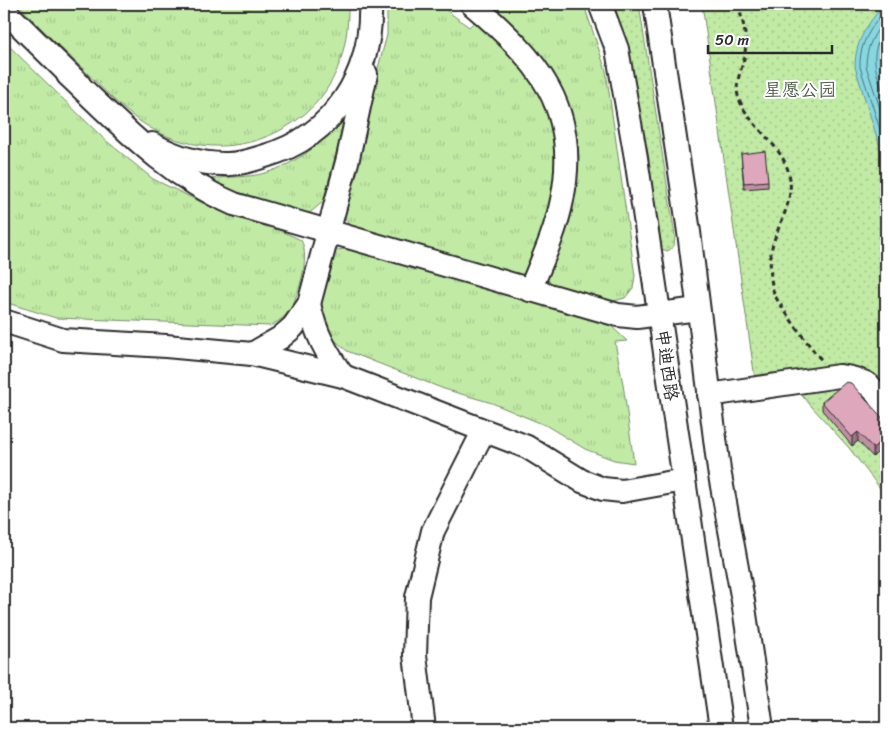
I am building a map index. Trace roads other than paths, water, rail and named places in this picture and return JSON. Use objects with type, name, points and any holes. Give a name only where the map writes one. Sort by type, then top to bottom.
[{"type":"street","points":[[252,354],[280,338],[294,327],[309,304],[362,98],[371,28],[370,4]]},
{"type":"street","points":[[472,4],[510,36],[528,55],[550,90],[562,123],[566,148],[566,177],[562,202],[530,290]]},
{"type":"street","name":"申迪西路","points":[[600,4],[617,50],[636,158],[721,728]]},
{"type":"street","points":[[655,4],[689,232],[709,395],[762,728]]},
{"type":"street","points":[[4,10],[68,75],[159,160],[192,183],[234,204],[327,233],[618,315],[637,317],[698,309]]},
{"type":"street","points":[[68,75],[148,142],[169,153],[198,161],[225,165],[248,162],[282,152],[307,137],[333,115],[351,90],[364,64],[371,28]]},
{"type":"street","points":[[309,304],[312,320],[326,352],[343,376]]},
{"type":"street","points":[[4,321],[63,340],[166,346],[252,354],[343,376],[483,432],[527,447],[582,481],[603,489],[622,491],[684,480]]},
{"type":"street","points":[[709,395],[838,376],[859,380],[876,390],[886,412]]},
{"type":"street","points":[[424,728],[415,655],[417,597],[433,531],[483,432]]},
{"type":"water","points":[[884,4],[886,4],[886,167],[855,67],[860,40]]},
{"type":"park label","name":"星愿公园","points":[[800,90]]}]
